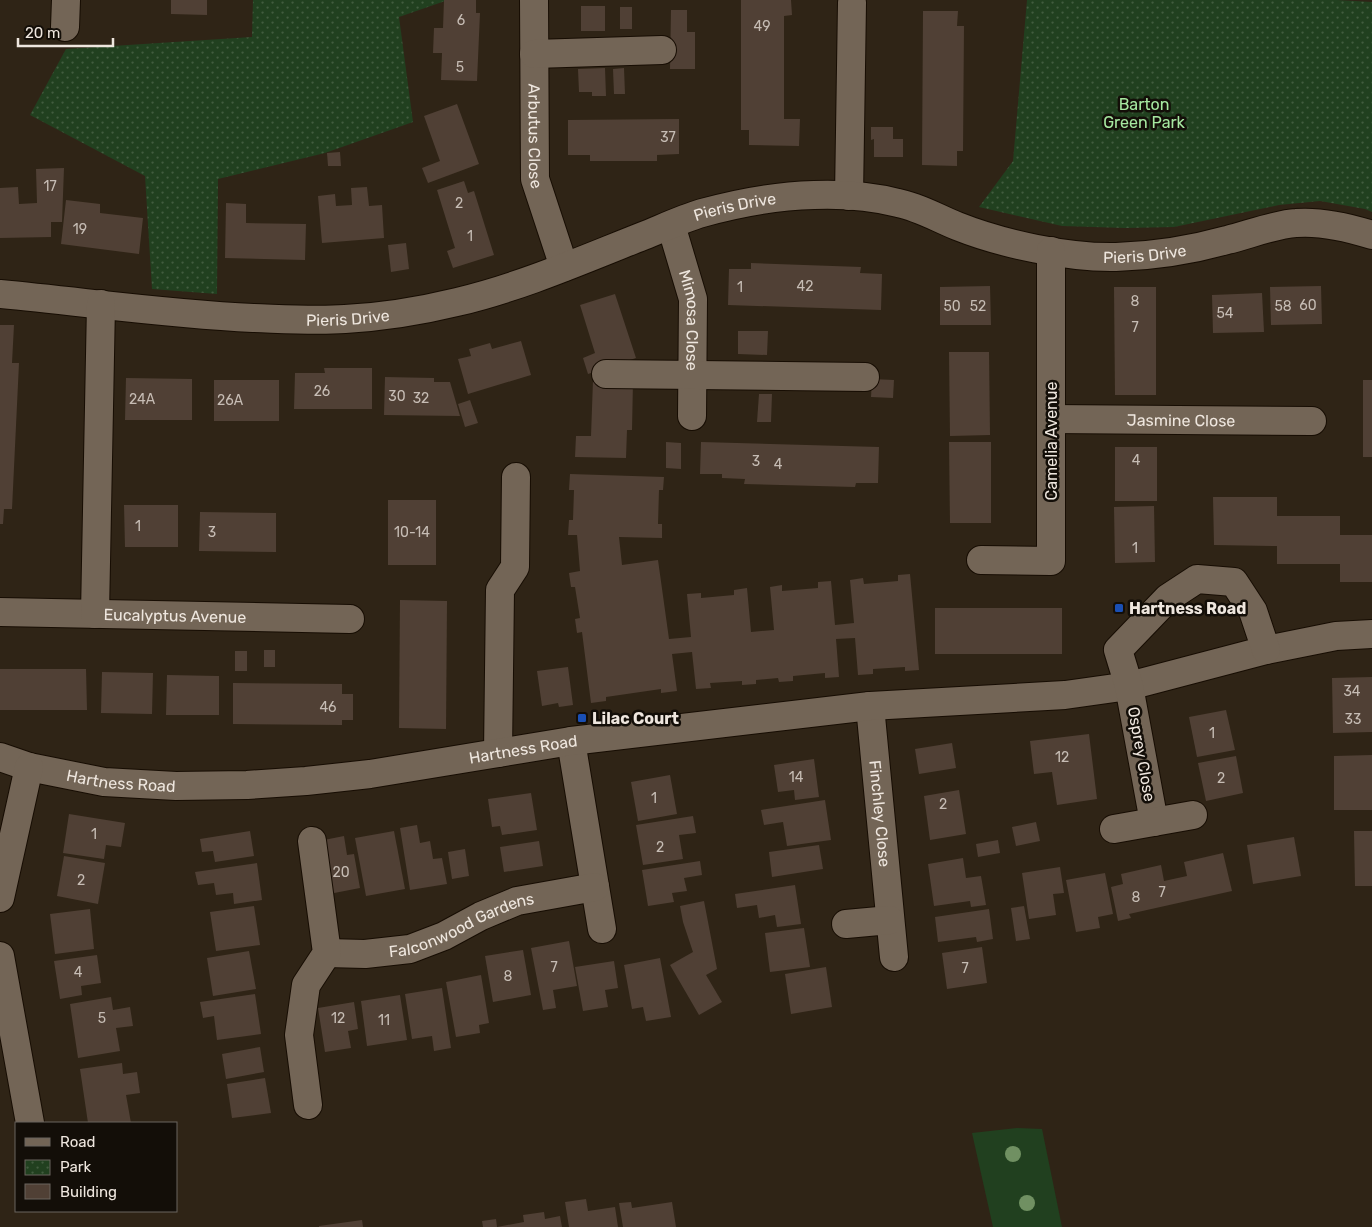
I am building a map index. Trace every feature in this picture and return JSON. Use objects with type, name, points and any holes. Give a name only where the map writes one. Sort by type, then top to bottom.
[{"type":"street","points":[[65,27],[66,0]]},
{"type":"street","name":"Arbutus Close","points":[[534,0],[535,178],[564,267]]},
{"type":"street","points":[[849,196],[852,3]]},
{"type":"street","points":[[534,54],[662,50]]},
{"type":"street","name":"Pieris Drive","points":[[0,294],[179,314],[345,320],[399,314],[457,302],[516,286],[699,214],[760,200],[814,195],[849,196],[899,203],[922,209],[959,227],[1013,243],[1084,256],[1115,257],[1152,254],[1214,244],[1293,223],[1330,224],[1372,235]]},
{"type":"street","name":"Mimosa Close","points":[[672,225],[692,299],[692,416]]},
{"type":"street","name":"Camelia Avenue","points":[[981,560],[1051,561],[1050,251]]},
{"type":"street","points":[[94,614],[101,304]]},
{"type":"street","points":[[606,374],[865,377]]},
{"type":"street","name":"Jasmine Close","points":[[1051,419],[1312,421]]},
{"type":"street","points":[[498,753],[500,590],[516,567],[516,477]]},
{"type":"street","name":"Osprey Close","points":[[1154,822],[1129,686],[1118,650],[1168,598],[1197,579],[1234,582],[1254,611],[1266,650]]},
{"type":"street","name":"Eucalyptus Avenue","points":[[0,612],[350,619]]},
{"type":"street","name":"Hartness Road","points":[[0,758],[29,767],[104,782],[176,786],[247,786],[306,781],[370,774],[571,741],[870,706],[1066,695],[1129,686],[1266,650],[1336,636],[1372,634]]},
{"type":"street","name":"Finchley Close","points":[[870,706],[894,957]]},
{"type":"street","points":[[571,741],[602,929]]},
{"type":"street","points":[[0,898],[29,767]]},
{"type":"street","name":"Osprey Close","points":[[1114,830],[1193,815]]},
{"type":"street","points":[[308,1105],[299,1035],[306,985],[327,953],[312,841]]},
{"type":"street","name":"Falconwood Gardens","points":[[327,953],[365,954],[410,949],[444,936],[481,916],[517,901],[595,887]]},
{"type":"street","points":[[846,924],[890,920]]},
{"type":"street","points":[[0,956],[4,998],[30,1122]]},
{"type":"green space","points":[[253,0],[448,0],[399,17],[413,122],[325,153],[218,179],[217,294],[152,289],[145,176],[30,115],[66,49],[252,37]]},
{"type":"green space","name":"Barton Green Park","points":[[1027,0],[1337,0],[1372,2],[1372,212],[1320,201],[1279,205],[1174,227],[1125,228],[1062,226],[979,207],[1013,161]]},
{"type":"green space","points":[[1017,1128],[1042,1129],[1062,1227],[993,1227],[972,1133]]},
{"type":"building","points":[[171,0],[207,0],[207,15],[171,14]]},
{"type":"building","points":[[444,0],[476,0],[476,13],[480,13],[477,81],[441,80],[442,53],[433,53],[434,28],[443,28]]},
{"type":"building","points":[[741,0],[791,0],[792,15],[784,16],[784,119],[800,119],[799,146],[749,145],[749,130],[741,130]]},
{"type":"building","points":[[581,6],[605,6],[605,31],[581,31]]},
{"type":"building","points":[[620,7],[632,7],[632,29],[620,29]]},
{"type":"building","points":[[671,10],[687,10],[687,32],[695,32],[695,69],[670,69]]},
{"type":"building","points":[[923,11],[958,11],[957,26],[964,26],[963,151],[957,151],[957,166],[922,165]]},
{"type":"building","points":[[605,68],[606,96],[592,96],[592,92],[579,92],[578,69]]},
{"type":"building","points":[[624,68],[625,94],[614,94],[613,69]]},
{"type":"building","points":[[457,104],[479,164],[428,183],[422,168],[440,161],[424,116]]},
{"type":"building","points":[[679,119],[679,154],[657,155],[657,161],[590,161],[590,155],[568,155],[568,120]]},
{"type":"building","points":[[871,127],[893,127],[893,139],[903,139],[903,157],[874,157],[874,139],[871,140]]},
{"type":"building","points":[[340,152],[341,166],[328,166],[327,153]]},
{"type":"building","points":[[64,168],[62,222],[51,222],[51,237],[0,238],[0,188],[18,187],[19,204],[37,203],[36,169]]},
{"type":"building","points":[[464,181],[468,193],[474,191],[494,255],[453,268],[447,251],[455,248],[437,190]]},
{"type":"building","points":[[367,187],[369,206],[382,205],[384,238],[322,243],[318,196],[335,194],[336,206],[352,205],[351,188]]},
{"type":"building","points":[[66,200],[100,204],[100,213],[143,218],[139,254],[61,244]]},
{"type":"building","points":[[226,203],[246,204],[246,223],[306,224],[305,260],[225,258]]},
{"type":"building","points":[[406,243],[409,269],[391,272],[388,245]]},
{"type":"building","points":[[751,263],[861,267],[860,273],[882,274],[881,310],[728,305],[729,269],[751,269]]},
{"type":"building","points":[[990,286],[991,325],[940,325],[940,287]]},
{"type":"building","points":[[1321,286],[1322,324],[1271,325],[1270,287]]},
{"type":"building","points":[[1114,287],[1156,287],[1156,395],[1115,395]]},
{"type":"building","points":[[1262,293],[1264,332],[1213,333],[1212,295]]},
{"type":"building","points":[[615,294],[636,358],[588,374],[583,358],[595,353],[580,305]]},
{"type":"building","points":[[0,325],[14,325],[12,363],[19,363],[12,509],[4,509],[3,524],[0,524]]},
{"type":"building","points":[[738,331],[768,331],[767,355],[738,354]]},
{"type":"building","points":[[521,341],[531,375],[468,394],[458,359],[471,356],[469,349],[490,343],[492,349]]},
{"type":"building","points":[[949,352],[989,352],[990,435],[950,436]]},
{"type":"building","points":[[324,368],[372,368],[372,409],[294,409],[295,373],[325,373]]},
{"type":"building","points":[[385,377],[434,378],[434,382],[450,382],[460,416],[384,415]]},
{"type":"building","points":[[126,378],[192,379],[192,420],[125,420]]},
{"type":"building","points":[[872,379],[894,380],[893,398],[871,397]]},
{"type":"building","points":[[214,380],[279,380],[279,421],[214,421]]},
{"type":"building","points":[[593,380],[633,381],[632,430],[627,430],[626,458],[575,457],[576,436],[591,436]]},
{"type":"building","points":[[1363,380],[1372,380],[1372,457],[1363,457]]},
{"type":"building","points":[[759,394],[772,394],[771,422],[757,422]]},
{"type":"building","points":[[470,400],[478,423],[465,427],[458,404]]},
{"type":"building","points":[[666,442],[681,443],[681,469],[666,468]]},
{"type":"building","points":[[701,442],[879,447],[878,483],[856,483],[855,487],[744,484],[745,479],[722,478],[722,474],[700,474]]},
{"type":"building","points":[[949,442],[991,442],[991,523],[950,523]]},
{"type":"building","points":[[1115,447],[1157,447],[1157,501],[1115,501]]},
{"type":"building","points":[[570,474],[664,477],[663,490],[659,490],[658,524],[662,524],[662,538],[619,537],[622,565],[658,560],[669,639],[691,637],[687,594],[701,593],[701,598],[734,595],[734,590],[747,588],[751,632],[774,630],[770,587],[782,585],[782,591],[818,588],[818,582],[831,581],[835,625],[854,623],[850,580],[863,578],[864,584],[898,581],[898,575],[910,574],[919,670],[905,671],[905,667],[873,669],[873,674],[858,675],[855,638],[836,639],[839,677],[825,678],[825,673],[793,676],[793,681],[779,682],[778,678],[756,680],[756,684],[742,685],[742,681],[710,683],[711,688],[696,689],[692,652],[672,654],[677,691],[661,693],[661,689],[606,697],[606,701],[591,703],[582,632],[577,633],[575,619],[580,618],[575,587],[571,587],[569,573],[580,571],[577,535],[568,535],[569,520],[573,520],[574,490],[569,490]]},
{"type":"building","points":[[1213,497],[1277,497],[1277,516],[1340,516],[1340,535],[1372,535],[1372,582],[1340,582],[1340,564],[1277,564],[1277,546],[1214,545]]},
{"type":"building","points":[[388,500],[436,500],[436,565],[388,565]]},
{"type":"building","points":[[124,505],[178,505],[178,547],[125,547]]},
{"type":"building","points":[[1154,506],[1155,562],[1115,563],[1114,507]]},
{"type":"building","points":[[200,512],[276,513],[276,552],[199,551]]},
{"type":"building","points":[[400,600],[447,601],[446,729],[399,728]]},
{"type":"building","points":[[935,608],[1062,608],[1062,654],[935,654]]},
{"type":"building","points":[[264,650],[275,650],[275,667],[264,667]]},
{"type":"building","points":[[235,651],[247,651],[247,671],[235,671]]},
{"type":"building","points":[[568,667],[573,705],[559,707],[558,703],[542,706],[537,671]]},
{"type":"building","points":[[0,669],[86,669],[87,710],[0,710]]},
{"type":"building","points":[[102,672],[153,673],[152,714],[101,713]]},
{"type":"building","points":[[167,675],[219,676],[219,715],[166,715]]},
{"type":"building","points":[[1372,677],[1372,732],[1333,733],[1332,678]]},
{"type":"building","points":[[233,683],[342,684],[342,694],[353,694],[353,720],[342,720],[342,725],[233,724]]},
{"type":"building","points":[[1226,710],[1235,750],[1197,757],[1189,717]]},
{"type":"building","points":[[1089,734],[1097,799],[1057,805],[1052,772],[1034,774],[1030,741]]},
{"type":"building","points":[[952,743],[956,768],[919,774],[915,749]]},
{"type":"building","points":[[1372,755],[1372,810],[1334,810],[1334,756]]},
{"type":"building","points":[[1236,756],[1243,793],[1206,801],[1198,763]]},
{"type":"building","points":[[814,759],[819,797],[795,800],[794,790],[778,792],[774,765]]},
{"type":"building","points":[[670,775],[677,814],[638,821],[631,782]]},
{"type":"building","points":[[959,790],[966,834],[930,840],[924,796]]},
{"type":"building","points":[[531,793],[537,830],[502,835],[500,826],[492,827],[488,799]]},
{"type":"building","points":[[825,800],[831,840],[787,846],[783,822],[764,825],[761,810]]},
{"type":"building","points":[[69,814],[125,823],[121,847],[106,845],[104,859],[63,853]]},
{"type":"building","points":[[693,816],[696,833],[679,835],[683,859],[643,865],[636,825]]},
{"type":"building","points":[[1036,822],[1040,841],[1016,846],[1012,827]]},
{"type":"building","points":[[417,825],[420,843],[430,841],[433,859],[442,858],[447,884],[410,890],[400,828]]},
{"type":"building","points":[[250,831],[254,856],[215,862],[213,851],[202,852],[200,839]]},
{"type":"building","points":[[394,831],[405,889],[366,896],[355,838]]},
{"type":"building","points":[[1354,831],[1372,831],[1372,886],[1355,886]]},
{"type":"building","points":[[344,836],[347,855],[354,854],[360,888],[329,894],[319,841]]},
{"type":"building","points":[[1294,837],[1301,876],[1253,884],[1247,845]]},
{"type":"building","points":[[998,840],[1000,853],[978,857],[976,844]]},
{"type":"building","points":[[539,841],[543,866],[504,872],[500,847]]},
{"type":"building","points":[[819,845],[823,869],[772,877],[769,852]]},
{"type":"building","points":[[465,849],[469,876],[452,879],[448,852]]},
{"type":"building","points":[[1223,853],[1232,891],[1129,914],[1131,918],[1118,921],[1111,887],[1123,884],[1121,874],[1161,865],[1164,881],[1187,876],[1184,862]]},
{"type":"building","points":[[64,856],[105,863],[98,904],[57,896]]},
{"type":"building","points":[[963,858],[966,878],[981,876],[986,905],[971,907],[970,901],[934,906],[928,864]]},
{"type":"building","points":[[700,861],[702,875],[684,878],[687,891],[672,893],[674,902],[648,906],[642,870]]},
{"type":"building","points":[[257,863],[262,900],[234,904],[233,893],[216,895],[214,883],[198,885],[195,872]]},
{"type":"building","points":[[1060,867],[1064,893],[1053,894],[1056,915],[1029,919],[1022,873]]},
{"type":"building","points":[[1105,873],[1113,914],[1098,917],[1100,928],[1076,932],[1066,880]]},
{"type":"building","points":[[795,885],[801,924],[777,927],[775,915],[759,918],[757,905],[737,908],[735,894]]},
{"type":"building","points":[[704,901],[717,969],[706,975],[722,1002],[699,1015],[670,965],[693,952],[680,906]]},
{"type":"building","points":[[254,906],[260,945],[216,951],[210,912]]},
{"type":"building","points":[[1024,906],[1030,939],[1016,941],[1011,908]]},
{"type":"building","points":[[90,909],[94,949],[55,954],[50,914]]},
{"type":"building","points":[[989,909],[993,939],[977,942],[976,937],[938,942],[935,917]]},
{"type":"building","points":[[804,928],[810,967],[770,972],[765,933]]},
{"type":"building","points":[[569,941],[577,986],[553,990],[556,1008],[543,1010],[531,948]]},
{"type":"building","points":[[982,947],[987,983],[947,989],[942,953]]},
{"type":"building","points":[[523,950],[531,995],[493,1002],[485,956]]},
{"type":"building","points":[[249,951],[256,989],[213,996],[207,958]]},
{"type":"building","points":[[97,955],[101,983],[81,986],[82,995],[60,999],[54,961]]},
{"type":"building","points":[[660,958],[671,1017],[646,1021],[643,1007],[632,1009],[624,965]]},
{"type":"building","points":[[614,961],[618,988],[605,990],[608,1007],[583,1011],[575,967]]},
{"type":"building","points":[[826,967],[832,1007],[791,1014],[785,974]]},
{"type":"building","points":[[481,975],[489,1023],[479,1025],[480,1033],[456,1037],[446,982]]},
{"type":"building","points":[[442,988],[451,1048],[434,1051],[432,1036],[412,1039],[405,994]]},
{"type":"building","points":[[255,994],[261,1034],[217,1040],[214,1016],[203,1018],[200,1002]]},
{"type":"building","points":[[400,995],[407,1040],[367,1046],[361,1001]]},
{"type":"building","points":[[111,997],[113,1010],[130,1007],[133,1026],[116,1028],[120,1051],[78,1058],[70,1004]]},
{"type":"building","points":[[354,1002],[358,1029],[348,1031],[351,1048],[325,1052],[318,1008]]},
{"type":"building","points":[[260,1047],[264,1072],[226,1079],[222,1054]]},
{"type":"building","points":[[122,1063],[123,1074],[137,1072],[140,1093],[126,1095],[131,1122],[88,1122],[80,1069]]},
{"type":"building","points":[[265,1078],[271,1113],[232,1118],[227,1084]]},
{"type":"building","points":[[586,1199],[588,1211],[615,1207],[618,1227],[569,1227],[565,1202]]},
{"type":"building","points":[[631,1202],[632,1208],[672,1202],[676,1227],[623,1227],[619,1203]]},
{"type":"building","points":[[544,1212],[545,1219],[560,1216],[562,1227],[497,1227],[524,1222],[523,1215]]},
{"type":"building","points":[[496,1219],[497,1227],[483,1227],[482,1221]]},
{"type":"building","points":[[362,1220],[363,1227],[319,1227],[319,1226]]},
{"type":"place","name":"Hartness Road","points":[[1119,608]]},
{"type":"place","name":"Lilac Court","points":[[582,718]]}]
